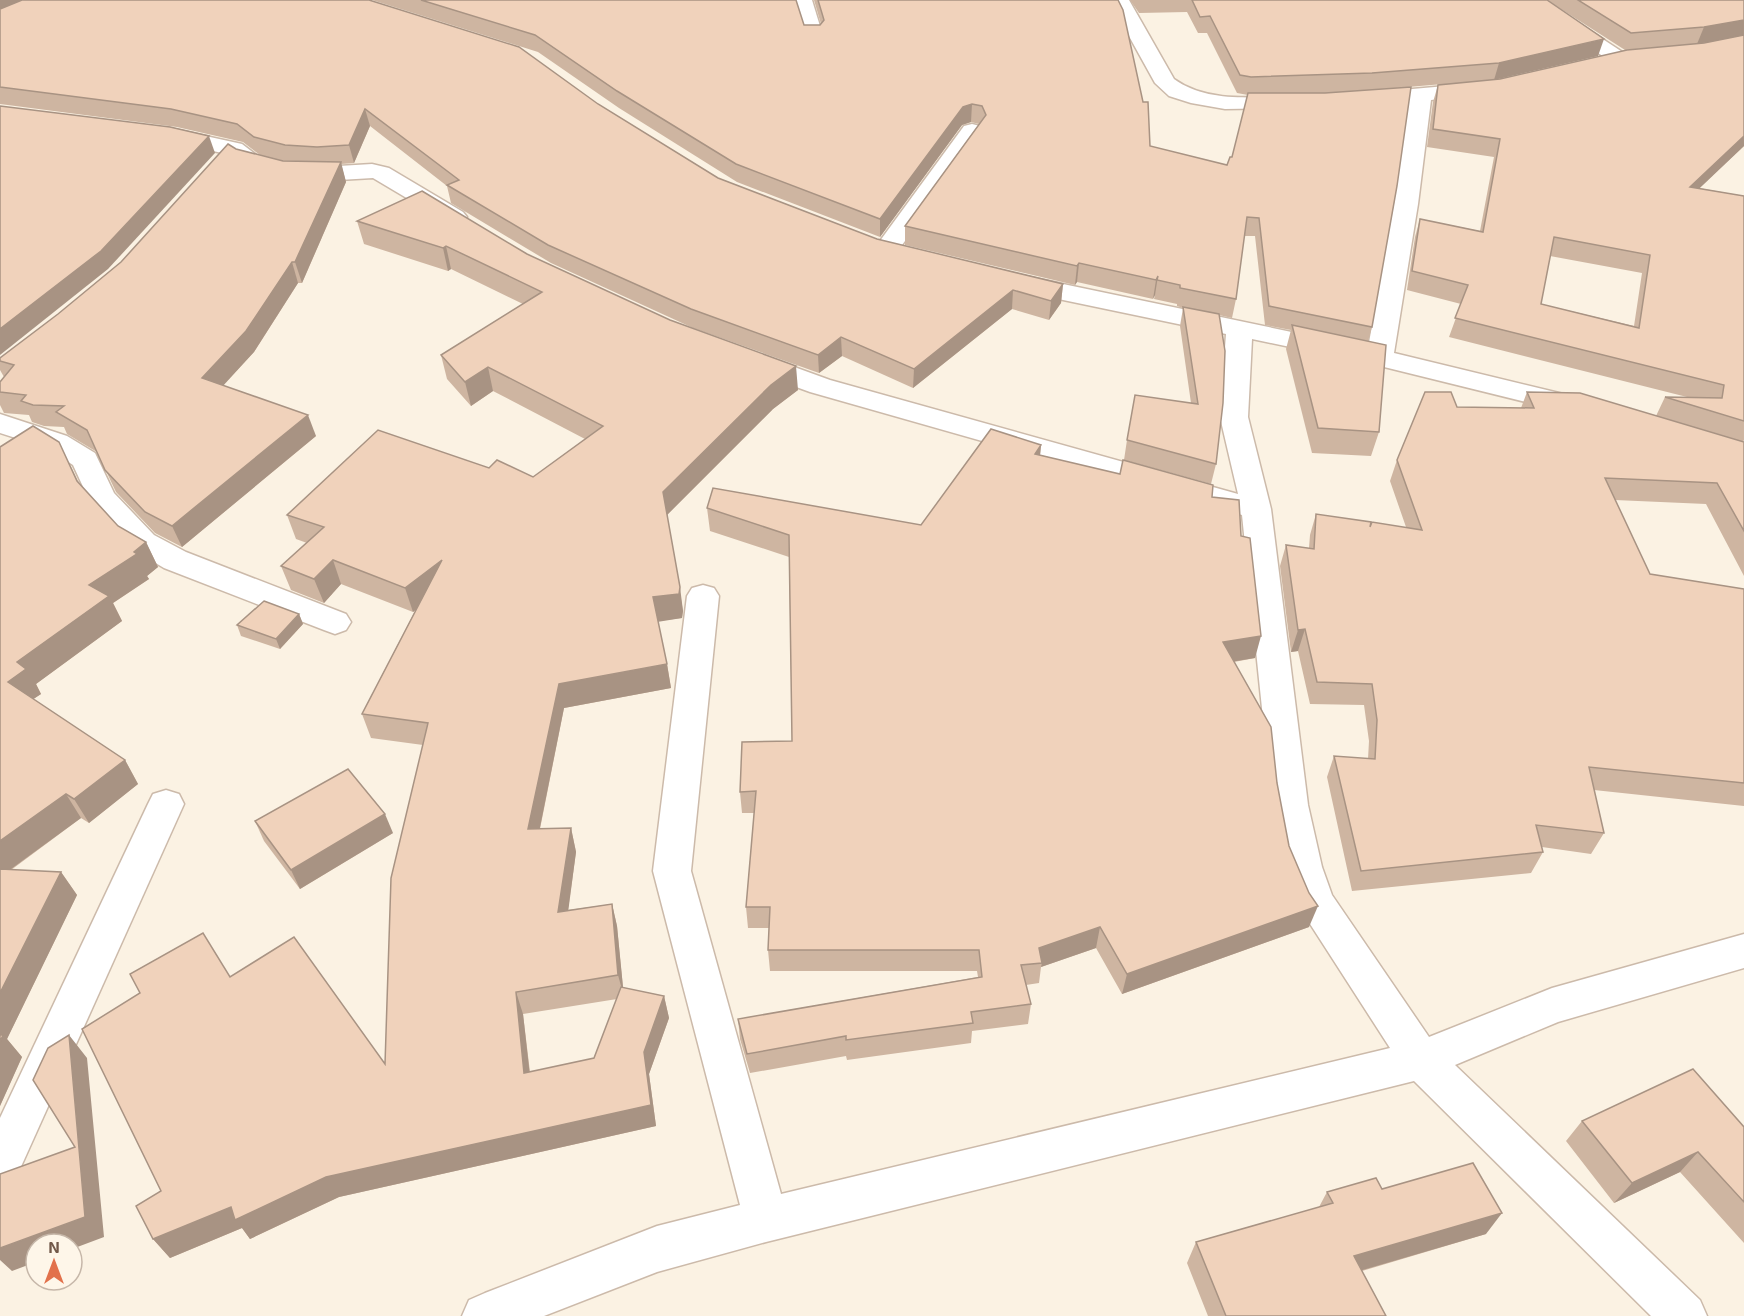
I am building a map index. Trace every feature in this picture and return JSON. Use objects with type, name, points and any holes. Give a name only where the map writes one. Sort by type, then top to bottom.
[{"type":"street","points":[[802,0],[813,36]]},
{"type":"street","points":[[1119,0],[1166,83],[1174,91],[1190,96],[1248,103],[1308,101]]},
{"type":"street","points":[[1530,0],[1620,59]]},
{"type":"street","points":[[1597,63],[1642,57]]},
{"type":"street","points":[[1344,100],[1505,85]]},
{"type":"street","points":[[1380,358],[1406,204],[1421,94]]},
{"type":"street","points":[[865,242],[898,253],[972,131]]},
{"type":"street","points":[[153,133],[226,158],[289,172],[322,174],[372,171],[381,173],[473,228]]},
{"type":"street","points":[[999,278],[1380,358],[1591,409]]},
{"type":"street","points":[[1239,328],[1234,417],[1256,509],[1290,806],[1303,867],[1316,902],[1421,1060],[1684,1316]]},
{"type":"street","points":[[736,355],[819,386],[1256,509]]},
{"type":"street","points":[[0,423],[57,442],[85,460],[101,497],[142,542],[175,560],[335,622]]},
{"type":"street","points":[[703,596],[672,871],[766,1220]]},
{"type":"street","points":[[0,1165],[166,804]]},
{"type":"street","points":[[485,1316],[657,1249],[766,1220],[1421,1060],[1552,1005],[1744,951]]},
{"type":"building","points":[[22,0],[369,0],[519,47],[598,104],[718,178],[877,239],[1063,284],[1051,301],[1013,290],[914,369],[841,337],[818,355],[691,309],[548,245],[447,185],[459,180],[365,109],[349,145],[317,147],[285,145],[254,137],[237,124],[171,109],[0,87],[0,9]]},
{"type":"building","points":[[421,0],[796,0],[804,25],[820,25],[824,20],[818,0],[1118,0],[1123,10],[1143,102],[1148,102],[1150,146],[1227,165],[1232,157],[1248,93],[1325,93],[1411,87],[1397,186],[1372,327],[1269,306],[1259,218],[1247,217],[1236,299],[1180,288],[1180,285],[1157,280],[1158,276],[1156,280],[1079,263],[1077,266],[905,226],[986,115],[982,106],[972,104],[963,107],[880,219],[736,164],[617,91],[535,35]]},
{"type":"building","points":[[1192,0],[1547,0],[1604,39],[1499,63],[1372,73],[1251,77],[1240,75],[1210,16],[1200,17]]},
{"type":"building","points":[[1578,0],[1744,0],[1744,20],[1704,27],[1631,33]]},
{"type":"building","points":[[1744,35],[1744,136],[1690,187],[1744,196],[1744,421],[1665,397],[1722,398],[1724,385],[1455,318],[1468,285],[1412,271],[1420,219],[1483,232],[1500,139],[1433,129],[1438,85],[1500,79],[1627,50],[1704,43]],"holes":[[[1554,237],[1650,255],[1639,328],[1541,304]]]},
{"type":"building","points":[[0,106],[170,127],[209,136],[101,251],[0,329]]},
{"type":"building","points":[[228,144],[236,149],[283,161],[341,162],[295,262],[292,262],[246,331],[202,378],[308,415],[172,526],[145,512],[105,470],[87,430],[56,412],[64,406],[33,405],[21,401],[26,395],[0,392],[0,382],[14,365],[0,361],[0,358],[121,262]]},
{"type":"building","points":[[422,191],[527,254],[670,320],[796,366],[771,385],[663,492],[680,587],[679,594],[653,597],[667,664],[559,684],[528,829],[571,828],[558,912],[612,904],[618,975],[516,992],[524,1073],[594,1058],[621,987],[664,996],[644,1052],[651,1105],[326,1177],[235,1220],[231,1207],[153,1239],[136,1206],[161,1191],[82,1029],[140,993],[130,974],[203,933],[230,977],[294,937],[385,1064],[391,878],[428,723],[362,714],[442,560],[405,588],[333,560],[314,579],[281,566],[324,527],[287,515],[378,430],[489,468],[497,460],[533,477],[603,426],[488,367],[465,382],[441,355],[542,292],[446,246],[443,248],[357,221]]},
{"type":"building","points":[[1183,307],[1219,314],[1225,351],[1223,403],[1216,464],[1127,440],[1135,395],[1198,404]]},
{"type":"building","points":[[1292,325],[1386,345],[1379,432],[1318,428]]},
{"type":"building","points":[[1425,392],[1451,392],[1457,407],[1534,408],[1527,392],[1580,393],[1744,442],[1744,531],[1717,483],[1605,478],[1650,574],[1744,589],[1744,783],[1589,767],[1604,833],[1536,825],[1543,852],[1361,871],[1334,756],[1375,759],[1377,720],[1372,684],[1317,682],[1305,629],[1298,630],[1286,545],[1314,549],[1316,514],[1371,522],[1370,527],[1372,522],[1422,530],[1397,460]]},
{"type":"building","points":[[33,426],[59,442],[77,481],[118,526],[146,542],[134,552],[137,554],[89,585],[109,596],[17,662],[26,669],[8,682],[125,760],[74,799],[66,794],[0,841],[0,447]]},
{"type":"building","points":[[991,429],[1041,445],[1035,454],[1120,474],[1123,460],[1213,485],[1212,497],[1239,500],[1241,536],[1250,538],[1261,636],[1223,642],[1271,727],[1277,783],[1289,846],[1309,893],[1318,906],[1127,974],[1100,927],[1039,948],[1042,963],[1021,965],[1031,1004],[971,1012],[973,1023],[846,1040],[846,1036],[747,1054],[738,1019],[982,977],[979,950],[768,950],[770,907],[746,907],[756,791],[740,792],[742,742],[792,741],[789,535],[707,508],[713,488],[921,525]]},
{"type":"building","points":[[264,601],[299,614],[276,639],[237,625]]},
{"type":"building","points":[[348,769],[385,814],[291,870],[255,821]]},
{"type":"building","points":[[0,869],[61,872],[0,993]]},
{"type":"building","points":[[69,1035],[85,1217],[44,1232],[24,1232],[24,1239],[0,1248],[0,1174],[75,1147],[33,1080],[48,1048]]},
{"type":"building","points":[[1693,1069],[1744,1127],[1744,1202],[1698,1152],[1632,1183],[1582,1121]]},
{"type":"building","points":[[1473,1163],[1502,1213],[1354,1256],[1386,1316],[1226,1316],[1196,1242],[1333,1203],[1327,1192],[1376,1178],[1382,1189]]}]
